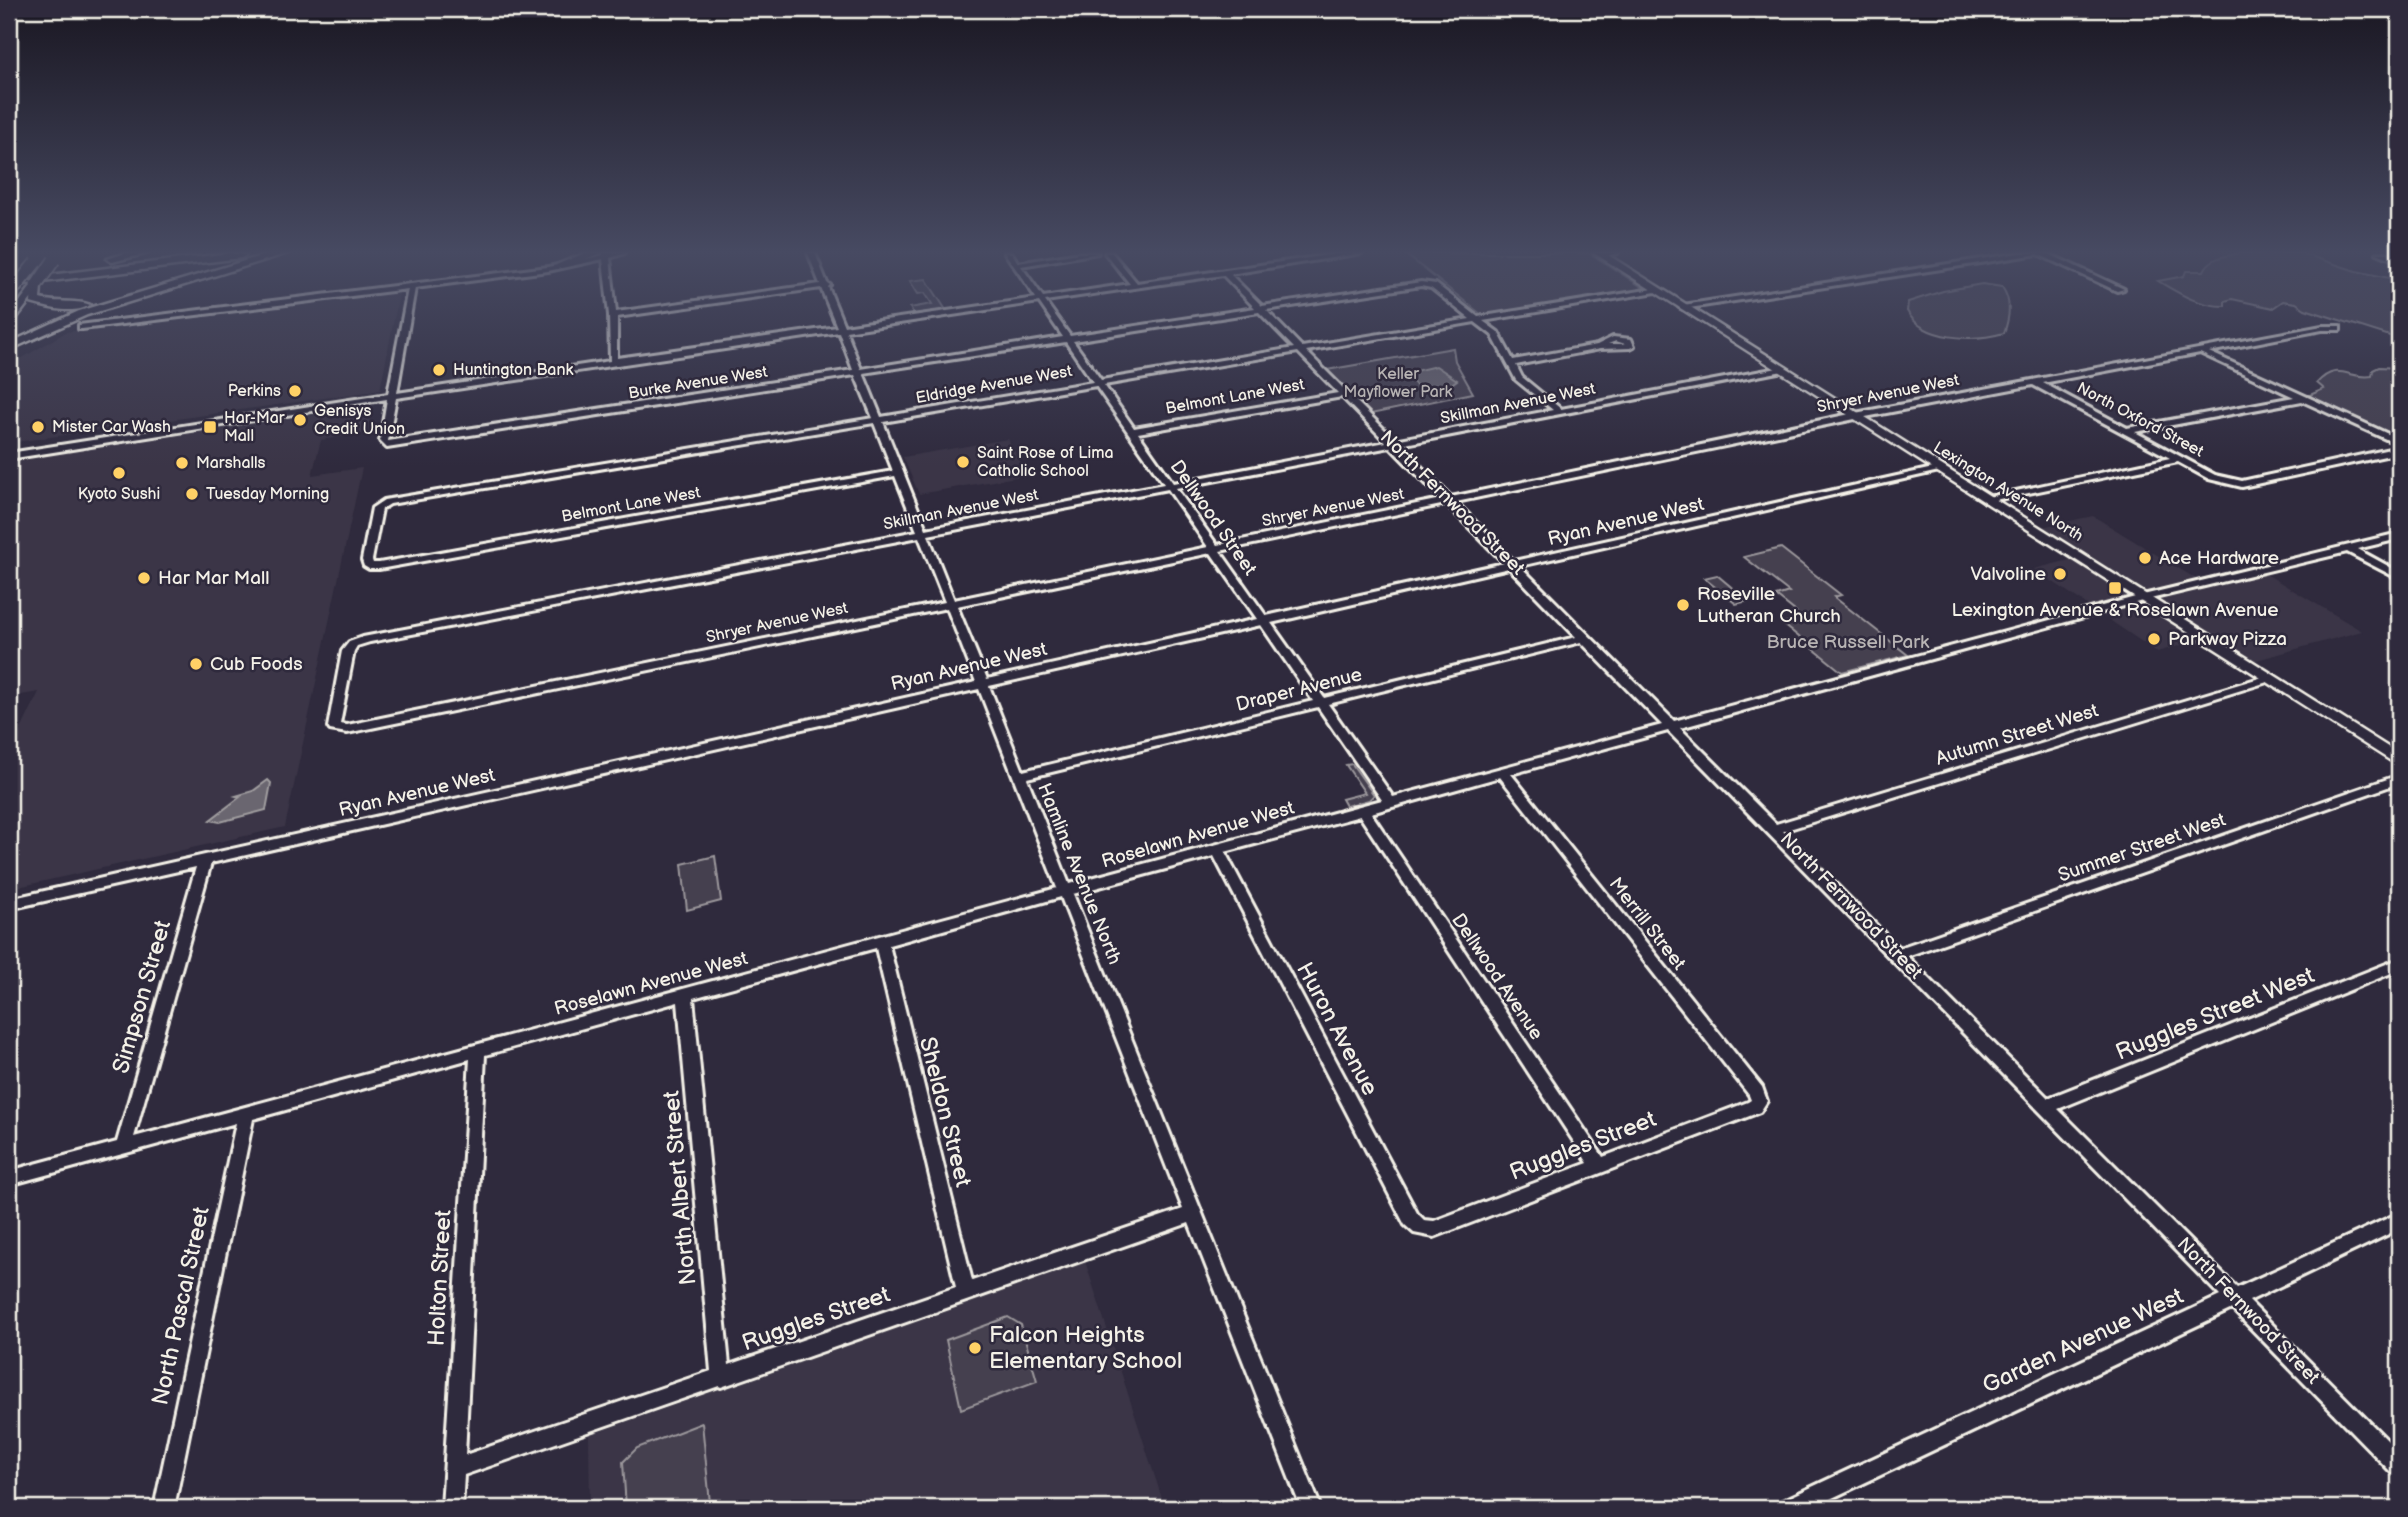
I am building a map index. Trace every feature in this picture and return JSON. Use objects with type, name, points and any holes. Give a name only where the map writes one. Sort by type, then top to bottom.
[{"type":"highway","points":[[9,347],[60,324]]},
{"type":"main road","name":"Lexington Avenue North","points":[[1710,324],[2399,761]]},
{"type":"street","points":[[82,327],[107,324]]},
{"type":"street","points":[[393,395],[405,324]]},
{"type":"street","points":[[613,324],[613,359],[617,363]]},
{"type":"street","name":"Hamline Avenue North","points":[[842,324],[898,473],[1311,1508]]},
{"type":"street","points":[[9,450],[886,324]]},
{"type":"street","name":"Dellwood Street","points":[[1058,324],[1390,802]]},
{"type":"street","name":"Burke Avenue West","points":[[393,395],[384,441],[387,445],[1166,324]]},
{"type":"street","name":"North Fernwood Street","points":[[1275,324],[2399,1466]]},
{"type":"street","name":"Eldridge Avenue West","points":[[380,504],[1448,324]]},
{"type":"street","points":[[1481,324],[1501,341],[1523,382],[1560,412]]},
{"type":"street","name":"Shryer Avenue West","points":[[336,728],[347,729],[1855,416],[2322,328],[2337,328]]},
{"type":"street","points":[[1511,363],[1600,347]]},
{"type":"street","points":[[2201,351],[2399,442]]},
{"type":"street","name":"Skillman Avenue West","points":[[336,728],[333,722],[348,651],[353,645],[367,639],[1783,369]]},
{"type":"street","name":"North Oxford Street","points":[[2036,383],[2230,483],[2242,484],[2399,450]]},
{"type":"street","name":"Belmont Lane West","points":[[1132,431],[1344,394]]},
{"type":"street","points":[[9,456],[393,395]]},
{"type":"street","points":[[2127,431],[2303,398]]},
{"type":"street","points":[[1988,499],[2180,459]]},
{"type":"street","name":"Ryan Avenue West","points":[[9,904],[982,682],[1939,468]]},
{"type":"street","name":"Belmont Lane West","points":[[369,566],[898,473]]},
{"type":"street","points":[[369,566],[367,561],[380,504]]},
{"type":"street","name":"Roselawn Avenue West","points":[[9,1178],[2143,598],[2399,536]]},
{"type":"street","points":[[2348,548],[2399,576]]},
{"type":"street","name":"Draper Avenue","points":[[1020,776],[1586,638]]},
{"type":"street","name":"Autumn Street West","points":[[1775,829],[2270,678]]},
{"type":"street","name":"Merrill Street","points":[[1502,772],[1756,1092],[1759,1101]]},
{"type":"street","name":"Summer Street West","points":[[1897,954],[2399,779]]},
{"type":"street","name":"Dellwood Avenue","points":[[1362,810],[1599,1166]]},
{"type":"street","name":"Huron Avenue","points":[[1217,849],[1411,1219],[1420,1227]]},
{"type":"street","name":"Simpson Street","points":[[123,1148],[205,860]]},
{"type":"street","name":"Sheldon Street","points":[[881,941],[966,1293]]},
{"type":"street","name":"Ruggles Street West","points":[[2047,1106],[2399,964]]},
{"type":"street","name":"North Albert Street","points":[[685,995],[721,1378]]},
{"type":"street","name":"Holton Street","points":[[452,1508],[478,1051]]},
{"type":"street","name":"Ruggles Street","points":[[1420,1227],[1434,1228],[1754,1107],[1759,1101]]},
{"type":"street","name":"North Pascal Street","points":[[164,1508],[246,1114]]},
{"type":"street","name":"Ruggles Street","points":[[454,1469],[1194,1213]]},
{"type":"street","name":"Garden Avenue West","points":[[1789,1508],[2399,1220]]},
{"type":"shaded area","points":[[130,324],[393,324],[380,390],[9,443],[9,366],[66,332]]},
{"type":"shaded area","points":[[1436,366],[1457,380],[1450,385],[1418,388],[1406,373]]},
{"type":"shaded area","name":"Har Mar Mall","points":[[372,406],[367,433],[321,440],[312,475],[362,468],[285,827],[9,889],[9,755],[39,692],[9,697],[9,461]]},
{"type":"shaded area","name":"Saint Rose of Lima Catholic School","points":[[1008,439],[1028,475],[919,494],[903,457]]},
{"type":"shaded area","points":[[2093,516],[2211,588],[2266,574],[2362,631],[2253,661],[2213,636],[2157,652],[2034,569],[2086,556],[2042,527]]},
{"type":"shaded area","points":[[268,780],[271,783],[266,810],[220,822],[210,820],[240,797],[236,796],[253,791]]},
{"type":"shaded area","name":"Falcon Heights Elementary School","points":[[1085,1261],[1165,1508],[590,1508],[589,1435]]},
{"type":"green space","points":[[1918,324],[2007,324],[2004,333],[1965,338],[1937,334]]},
{"type":"green space","points":[[2351,324],[2399,324],[2399,339]]},
{"type":"green space","name":"Keller Mayflower Park","points":[[1453,348],[1455,361],[1473,393],[1371,414],[1327,370]]},
{"type":"green space","points":[[2379,367],[2399,368],[2399,440],[2305,397],[2324,389],[2317,383],[2331,373],[2372,376],[2373,370]]},
{"type":"green space","name":"Bruce Russell Park","points":[[1781,548],[1841,595],[1834,597],[1908,655],[1842,672],[1783,624],[1796,619],[1790,614],[1796,612],[1776,596],[1789,592],[1744,557]]},
{"type":"green space","points":[[1717,575],[1748,601],[1736,604],[1704,578]]},
{"type":"green space","points":[[1352,764],[1374,795],[1369,800],[1346,806],[1342,799],[1365,793],[1346,765]]},
{"type":"green space","points":[[715,856],[721,901],[687,910],[682,864]]},
{"type":"green space","points":[[1008,1317],[1021,1325],[1037,1381],[961,1409],[946,1340]]},
{"type":"green space","points":[[702,1423],[710,1503],[694,1508],[626,1508],[623,1462],[637,1448]]},
{"type":"place","name":"Huntington Bank","points":[[439,370]]},
{"type":"place","name":"Perkins","points":[[295,391]]},
{"type":"place","name":"Genisys Credit Union","points":[[300,420]]},
{"type":"place","name":"Mister Car Wash","points":[[38,427]]},
{"type":"place","name":"Har-Mar Mall","points":[[210,427]]},
{"type":"place","name":"Saint Rose of Lima Catholic School","points":[[963,462]]},
{"type":"place","name":"Marshalls","points":[[182,463]]},
{"type":"place","name":"Kyoto Sushi","points":[[119,473]]},
{"type":"place","name":"Tuesday Morning","points":[[192,494]]},
{"type":"place","name":"Ace Hardware","points":[[2145,558]]},
{"type":"place","name":"Valvoline","points":[[2060,574]]},
{"type":"place","name":"Har Mar Mall","points":[[144,578]]},
{"type":"place","name":"Lexington Avenue & Roselawn Avenue","points":[[2115,588]]},
{"type":"place","name":"Roseville Lutheran Church","points":[[1683,605]]},
{"type":"place","name":"Parkway Pizza","points":[[2154,639]]},
{"type":"place","name":"Cub Foods","points":[[196,664]]},
{"type":"place","name":"Falcon Heights Elementary School","points":[[975,1348]]}]
